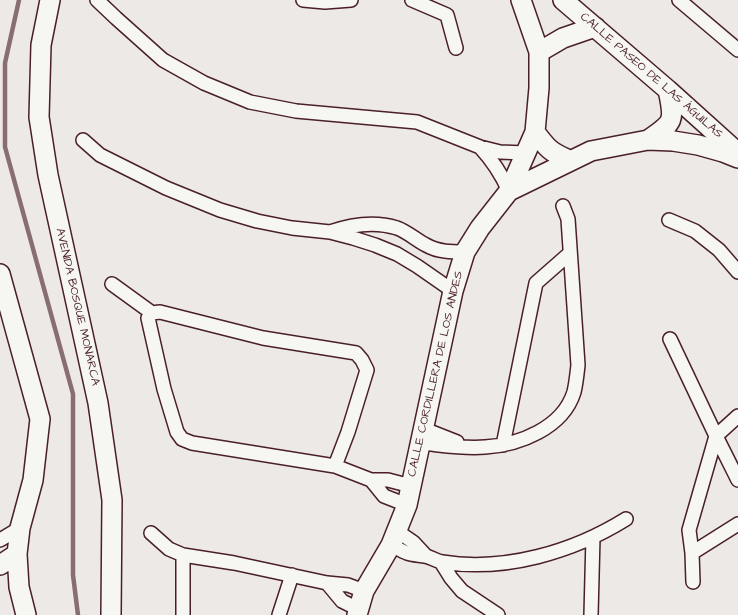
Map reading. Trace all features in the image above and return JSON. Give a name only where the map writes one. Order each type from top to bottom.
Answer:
[{"type":"street","name":"AVENIDA BOSQUE MONARCA","points":[[50,0],[41,45],[39,117],[48,175],[100,410],[112,500],[112,615]]},
{"type":"street","points":[[97,0],[163,60],[204,83],[250,102],[296,111],[417,122],[480,147],[500,152],[525,153]]},
{"type":"street","points":[[303,0],[325,2],[351,0]]},
{"type":"street","points":[[412,0],[447,15],[456,48]]},
{"type":"street","name":"CALLE CORDILLERA DE LOS ANDES","points":[[357,612],[364,591],[394,538],[406,505],[453,290],[466,252],[480,228],[509,191],[535,132],[539,88],[539,52],[521,0]]},
{"type":"street","name":"CALLE PASEO DE LAS ÁGUILAS","points":[[563,0],[668,90],[738,153]]},
{"type":"street","points":[[679,0],[738,50]]},
{"type":"street","points":[[539,52],[563,38],[595,27]]},
{"type":"street","points":[[648,140],[667,127],[670,121],[672,108],[668,90]]},
{"type":"street","points":[[535,132],[545,146],[554,154],[569,160]]},
{"type":"street","points":[[83,140],[100,155],[166,188],[220,210],[292,228],[330,232],[375,245],[397,254],[453,290]]},
{"type":"street","name":"CALLE PASEO DE LAS ÁGUILAS","points":[[509,191],[569,160],[591,151],[648,140],[673,141],[698,145],[738,158]]},
{"type":"street","points":[[480,147],[500,172],[509,191]]},
{"type":"street","points":[[422,436],[470,448],[503,445],[530,436],[546,428],[561,414],[573,394],[578,365],[569,254],[568,219],[562,206]]},
{"type":"street","points":[[669,220],[695,231],[719,250],[738,272]]},
{"type":"street","points":[[330,232],[355,225],[378,224],[397,228],[427,245],[448,252],[466,252]]},
{"type":"street","points":[[417,266],[427,245]]},
{"type":"street","points":[[503,445],[536,283],[569,254]]},
{"type":"street","points":[[0,274],[40,419],[33,480],[20,528],[17,554],[19,587],[26,615]]},
{"type":"street","points":[[112,284],[152,313],[160,312],[263,338],[356,353],[362,360],[366,370],[348,432],[335,466]]},
{"type":"street","points":[[152,313],[148,318],[164,389],[177,432],[182,439],[192,443],[335,466],[371,480],[388,480],[411,486]]},
{"type":"street","points":[[670,339],[738,480]]},
{"type":"street","points":[[693,582],[692,553],[689,530],[716,436],[738,416]]},
{"type":"street","points":[[371,480],[384,496],[406,505]]},
{"type":"street","points":[[394,538],[413,542],[426,556],[441,562],[480,564],[519,561],[556,552],[593,537],[626,519]]},
{"type":"street","points":[[692,553],[738,524]]},
{"type":"street","points":[[0,540],[20,528]]},
{"type":"street","points":[[151,533],[169,549],[183,555],[292,574],[364,591]]},
{"type":"street","points":[[591,615],[593,537]]},
{"type":"street","points":[[0,565],[17,554]]},
{"type":"street","points":[[183,555],[183,615]]},
{"type":"street","points":[[441,562],[451,578],[462,591],[498,615]]},
{"type":"street","points":[[279,615],[292,574]]},
{"type":"street","points":[[326,583],[342,601],[357,612]]},
{"type":"waterway","points":[[19,0],[5,63],[5,147],[73,394],[73,575],[78,615]]}]
